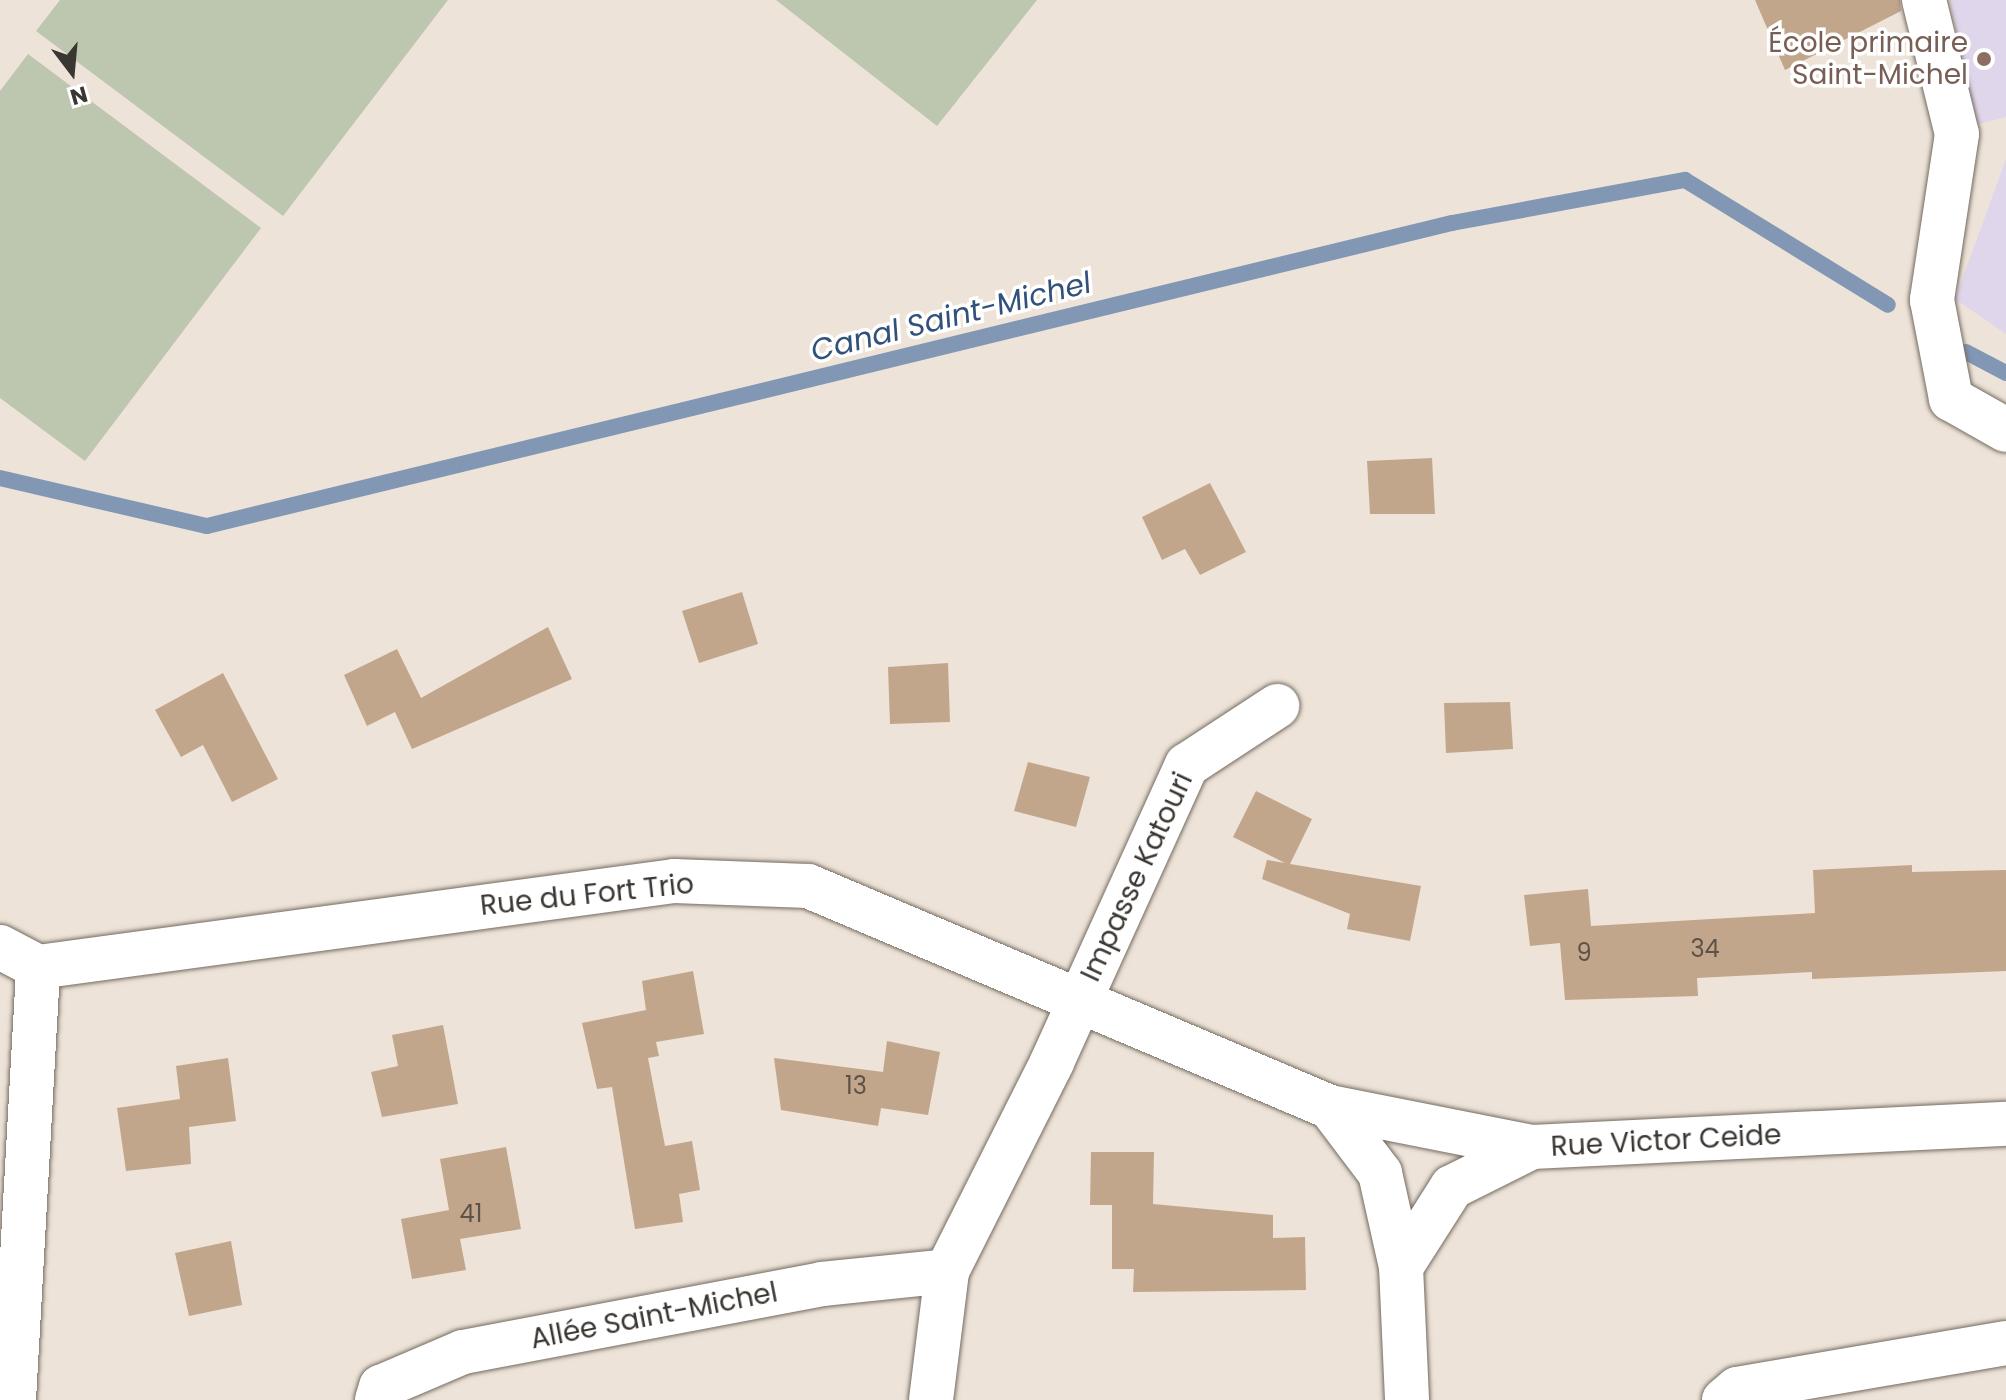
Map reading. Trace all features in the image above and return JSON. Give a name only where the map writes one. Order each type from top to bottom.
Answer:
[{"type":"street","points":[[1924,0],[1931,12],[1957,134],[1932,300],[1948,385],[1951,399],[2006,430]]},
{"type":"street","name":"Impasse Katouri","points":[[1080,999],[1187,765],[1277,706]]},
{"type":"street","name":"Rue du Fort Trio","points":[[38,967],[674,881],[808,886],[1330,1107]]},
{"type":"street","points":[[0,947],[38,967],[14,1400]]},
{"type":"street","points":[[931,1400],[947,1271],[1080,999]]},
{"type":"street","points":[[1330,1107],[1380,1173],[1401,1267],[1407,1400]]},
{"type":"street","name":"Rue Victor Ceide","points":[[1330,1107],[1532,1147],[2006,1124]]},
{"type":"street","points":[[1401,1267],[1452,1187],[1532,1147]]},
{"type":"street","name":"Allée Saint-Michel","points":[[377,1400],[381,1387],[463,1352],[822,1284],[947,1271]]},
{"type":"street","points":[[1724,1400],[1737,1389],[2006,1343]]},
{"type":"shaded area","name":"École primaire Saint-Michel","points":[[1950,0],[2006,0],[2006,117],[1975,125]]},
{"type":"shaded area","name":"École primaire Saint-Michel","points":[[2006,159],[2006,334],[1955,299]]},
{"type":"green space","points":[[60,0],[448,0],[283,216],[36,31]]},
{"type":"green space","points":[[776,0],[1037,0],[937,126]]},
{"type":"green space","points":[[28,54],[261,228],[85,461],[0,398],[0,91]]},
{"type":"building","points":[[1755,0],[1900,0],[1901,11],[1785,70]]},
{"type":"building","points":[[1432,458],[1435,514],[1370,514],[1367,461]]},
{"type":"building","points":[[1210,483],[1246,552],[1200,575],[1185,549],[1162,560],[1142,517]]},
{"type":"building","points":[[742,592],[758,644],[699,663],[682,611]]},
{"type":"building","points":[[548,627],[572,679],[412,749],[395,712],[367,726],[344,675],[397,649],[421,698]]},
{"type":"building","points":[[948,663],[950,722],[890,724],[888,667]]},
{"type":"building","points":[[223,673],[278,779],[232,802],[203,745],[181,757],[155,710]]},
{"type":"building","points":[[1510,702],[1513,749],[1446,753],[1444,703]]},
{"type":"building","points":[[1028,762],[1090,777],[1076,827],[1014,811]]},
{"type":"building","points":[[1256,791],[1312,819],[1290,864],[1421,886],[1410,941],[1347,929],[1350,914],[1262,879],[1267,860],[1285,863],[1233,837]]},
{"type":"building","points":[[1912,865],[1912,872],[2006,870],[2006,971],[1812,979],[1812,972],[1697,978],[1698,996],[1565,1000],[1560,943],[1530,946],[1524,895],[1588,889],[1591,926],[1815,913],[1813,870]]},
{"type":"building","points":[[693,971],[704,1034],[656,1042],[659,1056],[648,1058],[665,1146],[692,1141],[700,1190],[679,1194],[683,1222],[635,1229],[612,1087],[597,1089],[582,1023],[646,1010],[642,981]]},
{"type":"building","points":[[443,1025],[458,1104],[382,1117],[371,1072],[398,1066],[392,1035]]},
{"type":"building","points":[[887,1041],[940,1052],[928,1115],[881,1108],[878,1126],[781,1110],[774,1058],[883,1072]]},
{"type":"building","points":[[228,1058],[236,1121],[189,1127],[191,1164],[126,1171],[117,1108],[180,1099],[176,1066]]},
{"type":"building","points":[[506,1147],[521,1229],[460,1239],[466,1270],[412,1279],[401,1219],[449,1210],[440,1159]]},
{"type":"building","points":[[1091,1152],[1154,1152],[1153,1204],[1273,1215],[1273,1238],[1305,1237],[1306,1290],[1133,1292],[1134,1269],[1112,1269],[1112,1205],[1090,1205]]},
{"type":"building","points":[[231,1241],[242,1305],[189,1316],[175,1253]]},
{"type":"waterway","name":"Canal Saint-Michel","points":[[0,478],[207,526],[1452,223],[1685,180],[1888,305]]},
{"type":"waterway","name":"Canal Saint-Michel","points":[[1966,352],[2006,373]]},
{"type":"place","name":"École primaire Saint-Michel","points":[[1984,59]]}]
